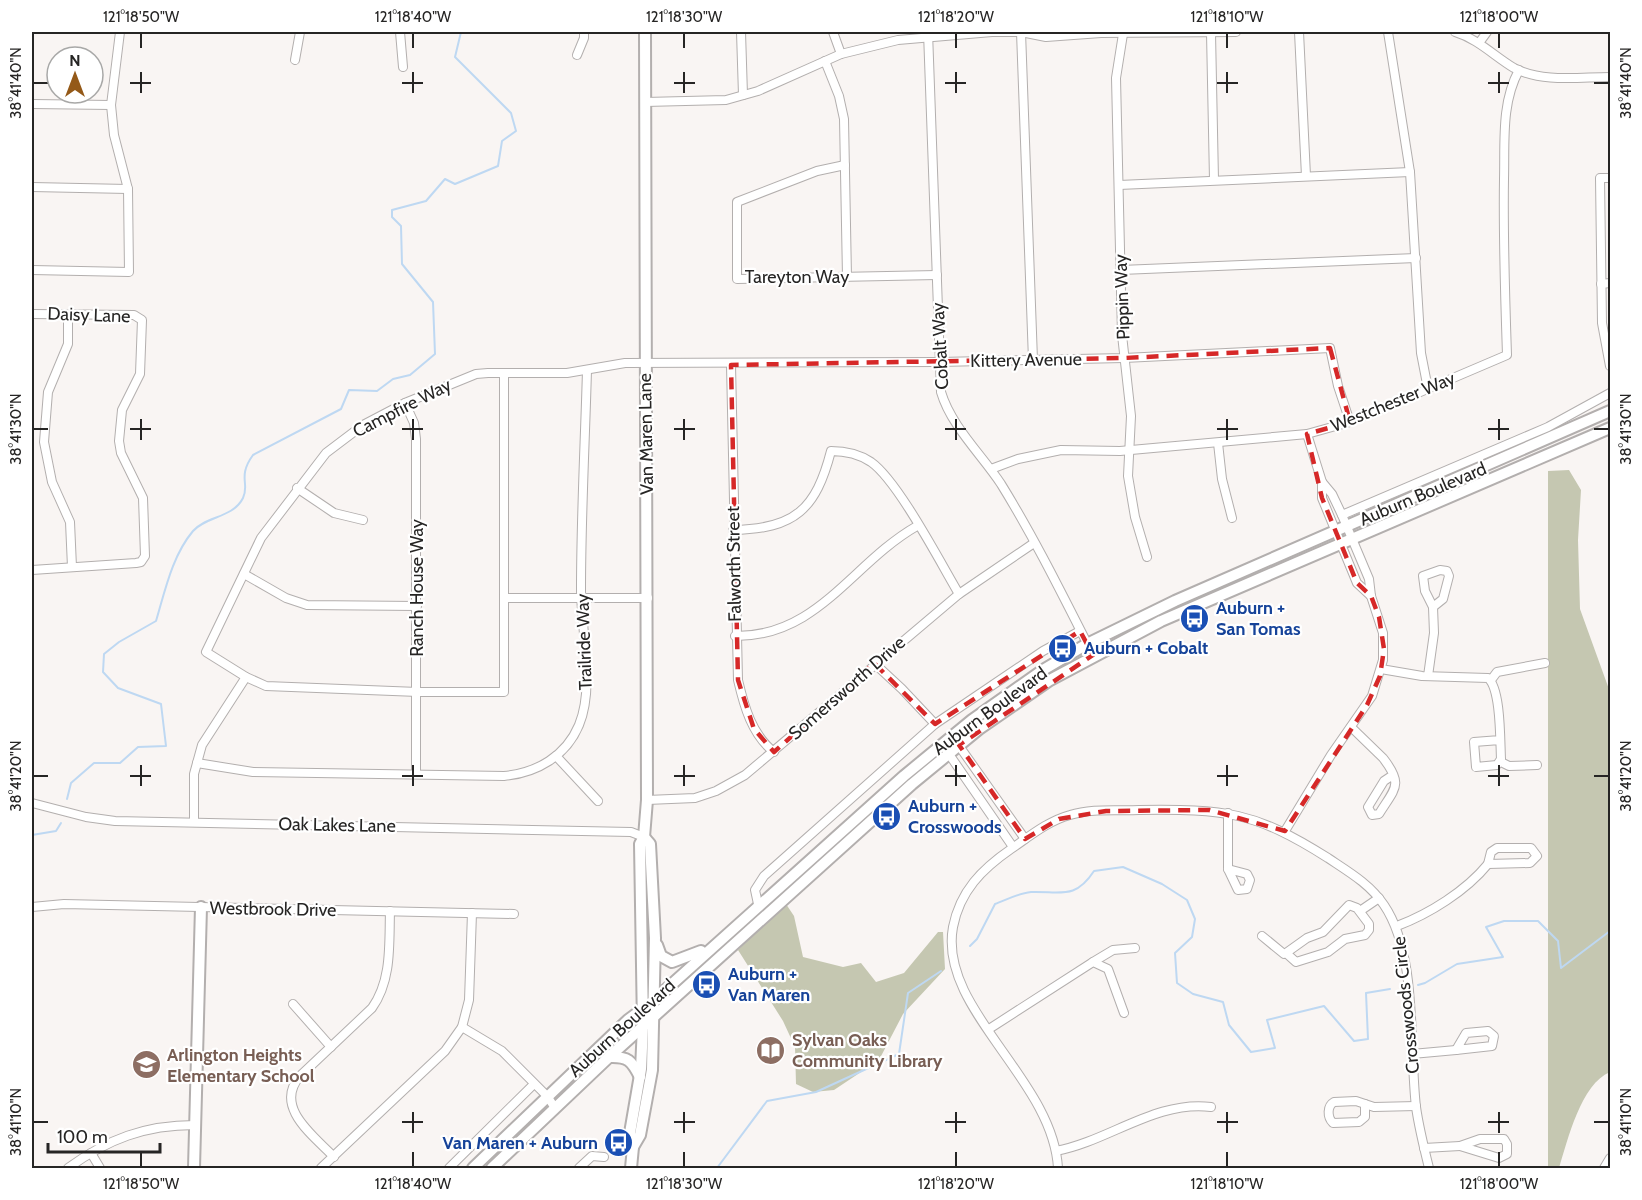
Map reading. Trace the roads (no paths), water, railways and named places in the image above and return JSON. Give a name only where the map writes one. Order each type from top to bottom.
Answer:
[{"type":"main road","name":"Van Maren Lane","points":[[633,1147],[640,1135],[652,1070],[648,1023],[642,1010],[640,844],[644,837],[648,800],[645,32]]},
{"type":"main road","name":"Auburn Boulevard","points":[[492,1168],[609,1057],[875,816],[945,749],[952,736],[1004,697],[1087,644],[1175,601],[1611,411]]},
{"type":"main road","name":"Auburn Boulevard","points":[[473,1168],[547,1096],[758,904],[945,749],[959,745],[1023,698],[1093,655],[1161,621],[1611,428]]},
{"type":"main road","name":"Van Maren Lane","points":[[632,1168],[633,1147],[630,1133],[652,1002],[655,938],[650,843],[644,837]]},
{"type":"main road","points":[[641,884],[647,889],[650,914],[655,918]]},
{"type":"main road","points":[[194,1168],[201,907]]},
{"type":"main road","points":[[655,938],[661,956],[672,962],[712,946]]},
{"type":"main road","points":[[609,1057],[622,1056],[632,1061],[640,1077]]},
{"type":"street","points":[[32,270],[129,272],[129,189],[114,135],[111,105],[120,32]]},
{"type":"street","points":[[295,60],[300,32]]},
{"type":"street","points":[[400,32],[403,67]]},
{"type":"street","points":[[578,55],[584,32]]},
{"type":"street","points":[[741,32],[743,95]]},
{"type":"street","points":[[832,32],[840,54]]},
{"type":"street","points":[[645,102],[704,102],[743,95],[840,54],[878,43],[928,35],[1021,32],[1046,37],[1081,34],[1236,32]]},
{"type":"street","points":[[1021,32],[1033,360]]},
{"type":"street","points":[[1299,32],[1306,176]]},
{"type":"street","points":[[1388,32],[1410,172],[1421,353],[1428,389]]},
{"type":"street","points":[[1455,32],[1479,43],[1519,70],[1542,77],[1611,77]]},
{"type":"street","points":[[1479,43],[1487,32]]},
{"type":"street","points":[[1211,33],[1214,180]]},
{"type":"street","name":"Pippin Way","points":[[1123,34],[1116,78],[1124,358],[1131,416],[1130,497],[1147,557]]},
{"type":"street","name":"Cobalt Way","points":[[928,35],[939,362],[944,402],[991,469],[1034,543],[1093,655]]},
{"type":"street","points":[[825,60],[842,107],[847,277]]},
{"type":"street","name":"Westchester Way","points":[[991,469],[1053,452],[1129,450],[1307,434],[1350,422],[1507,355],[1503,236],[1505,114],[1509,93],[1519,70]]},
{"type":"street","points":[[32,104],[111,105]]},
{"type":"street","name":"Tareyton Way","points":[[845,165],[818,171],[737,202],[737,279],[937,275]]},
{"type":"street","points":[[1119,184],[1410,172]]},
{"type":"street","points":[[1611,178],[1600,178],[1602,323],[1611,366]]},
{"type":"street","points":[[32,187],[129,189]]},
{"type":"street","points":[[1121,270],[1416,258]]},
{"type":"street","points":[[1601,284],[1611,283]]},
{"type":"street","name":"Daisy Lane","points":[[32,314],[134,315],[140,318],[142,323],[140,374],[122,410],[119,441],[121,453],[142,498],[144,558],[136,563],[32,570]]},
{"type":"street","points":[[68,315],[65,356],[51,385],[46,405],[44,442],[52,482],[70,522],[72,567]]},
{"type":"street","name":"Kittery Avenue","points":[[645,363],[731,365],[1033,360],[1330,348],[1338,386],[1350,422]]},
{"type":"street","name":"Campfire Way","points":[[246,677],[206,652],[265,532],[297,488],[338,442],[363,425],[405,403],[464,377],[504,373],[567,373],[645,363]]},
{"type":"street","name":"Falworth Street","points":[[731,365],[735,636],[738,680],[747,713],[763,743],[774,752]]},
{"type":"street","name":"Trailride Way","points":[[197,763],[253,772],[516,775],[541,766],[556,756],[579,725],[586,696],[581,597],[587,370]]},
{"type":"street","points":[[194,822],[194,774],[202,745],[246,677],[266,686],[287,689],[504,692],[504,373]]},
{"type":"street","points":[[1342,515],[1548,427],[1611,393]]},
{"type":"street","name":"Ranch House Way","points":[[405,403],[416,439],[418,692],[416,774]]},
{"type":"street","points":[[1307,434],[1322,482],[1322,498],[1357,583],[1371,597]]},
{"type":"street","points":[[1218,443],[1223,488],[1232,518]]},
{"type":"street","points":[[733,530],[772,525],[799,513],[816,495],[824,479],[831,451],[858,455],[882,472],[959,594]]},
{"type":"street","points":[[1285,831],[1372,696],[1381,669],[1383,633],[1371,597],[1370,579],[1332,494],[1322,482]]},
{"type":"street","points":[[297,488],[334,513],[363,520]]},
{"type":"street","points":[[735,636],[765,635],[802,620],[893,541],[917,526]]},
{"type":"street","name":"Somersworth Drive","points":[[648,800],[695,798],[716,791],[745,775],[874,663],[959,594],[1034,543]]},
{"type":"street","points":[[1428,676],[1434,633],[1433,607],[1425,591],[1423,576],[1428,572],[1447,571],[1449,576],[1443,599],[1433,607]]},
{"type":"street","points":[[244,574],[286,598],[307,605],[417,606]]},
{"type":"street","points":[[504,598],[648,598]]},
{"type":"street","points":[[758,904],[755,890],[764,876],[935,724],[1043,651],[1080,631]]},
{"type":"street","points":[[874,663],[903,689],[935,724]]},
{"type":"street","points":[[1491,680],[1497,672],[1545,663]]},
{"type":"street","points":[[1381,669],[1428,676],[1483,676],[1491,680],[1496,687],[1501,762]]},
{"type":"street","points":[[1350,727],[1383,758],[1393,775],[1396,787],[1379,814],[1372,815],[1368,807],[1384,781],[1393,775]]},
{"type":"street","points":[[952,736],[1024,839]]},
{"type":"street","points":[[1500,740],[1474,742],[1476,767],[1497,765],[1501,762]]},
{"type":"street","points":[[945,749],[1013,847]]},
{"type":"street","points":[[556,756],[598,801]]},
{"type":"street","points":[[1501,762],[1509,766],[1537,765]]},
{"type":"street","name":"Oak Lakes Lane","points":[[32,803],[105,819],[631,832],[644,837]]},
{"type":"street","name":"Crosswoods Circle","points":[[1058,1168],[1056,1151],[1040,1107],[960,981],[952,947],[953,928],[958,908],[975,879],[988,864],[1024,839],[1059,819],[1080,812],[1188,809],[1228,813],[1263,822],[1285,831],[1353,873],[1379,898],[1397,926],[1405,959],[1416,1106],[1429,1168]]},
{"type":"street","points":[[1228,813],[1228,869]]},
{"type":"street","points":[[1397,926],[1415,920],[1453,895],[1488,864],[1491,852],[1497,849],[1531,848],[1536,853],[1536,859],[1530,863],[1488,864]]},
{"type":"street","points":[[1360,911],[1379,898]]},
{"type":"street","name":"Westbrook Drive","points":[[32,907],[64,904],[514,914]]},
{"type":"street","points":[[1262,936],[1296,962],[1328,952],[1345,939],[1365,935],[1370,927],[1360,911],[1355,906],[1349,905],[1323,932],[1307,938],[1286,953]]},
{"type":"street","points":[[334,1157],[295,1115],[290,1100],[296,1080],[372,1008],[381,994],[386,979],[390,911]]},
{"type":"street","points":[[321,1168],[446,1051],[462,1027],[470,993],[472,913]]},
{"type":"street","points":[[989,1029],[1113,950],[1135,948]]},
{"type":"street","points":[[1093,962],[1108,969],[1124,1013]]},
{"type":"street","points":[[293,1004],[331,1047]]},
{"type":"street","points":[[462,1027],[501,1051],[547,1096],[555,1108]]},
{"type":"street","points":[[1412,1054],[1456,1050],[1489,1047],[1494,1043],[1494,1036],[1488,1030],[1466,1033],[1456,1050]]},
{"type":"street","points":[[449,1168],[534,1084]]},
{"type":"street","points":[[1365,1104],[1365,1117],[1359,1122],[1335,1123],[1329,1118],[1329,1106],[1334,1102],[1356,1101],[1365,1104],[1374,1107],[1416,1106]]},
{"type":"street","points":[[1056,1151],[1082,1145],[1164,1111],[1190,1106],[1211,1107]]},
{"type":"street","points":[[68,1168],[91,1153],[136,1131],[195,1125]]},
{"type":"street","points":[[1424,1148],[1460,1146],[1480,1139],[1500,1138],[1506,1141],[1508,1151],[1505,1157],[1499,1158],[1460,1146]]},
{"type":"street","points":[[91,1153],[100,1168]]},
{"type":"street","points":[[579,1168],[592,1156],[604,1157]]},
{"type":"street","points":[[1604,1168],[1611,1158]]},
{"type":"waterway","points":[[67,799],[71,783],[94,763],[120,763],[138,747],[166,746],[161,704],[118,688],[103,672],[104,654],[119,642],[156,621],[170,574],[180,551],[198,526],[239,505],[245,493],[246,469],[253,455],[341,409],[349,390],[377,391],[393,379],[410,375],[435,354],[433,302],[402,264],[401,226],[392,217],[392,210],[426,201],[445,179],[455,184],[498,166],[502,141],[516,131],[511,113],[455,57],[461,32]]},
{"type":"waterway","points":[[32,835],[56,831],[61,823]]},
{"type":"waterway","points":[[970,946],[977,939],[995,904],[1031,892],[1059,893],[1074,890],[1094,871],[1123,867],[1162,884],[1187,900],[1195,919],[1192,937],[1175,953],[1177,983],[1193,994],[1223,1002],[1229,1025],[1251,1052],[1275,1048],[1267,1020],[1324,1006],[1354,1041],[1368,1039],[1366,993],[1390,989]]},
{"type":"waterway","points":[[1418,985],[1457,964],[1503,957],[1486,927],[1504,921],[1538,921],[1558,941],[1561,968],[1610,931]]},
{"type":"waterway","points":[[717,1168],[767,1101],[816,1092],[899,1054],[908,993],[941,971]]},
{"type":"place","name":"Auburn + San Tomas","points":[[1195,618]]},
{"type":"place","name":"Auburn + Cobalt","points":[[1063,648]]},
{"type":"place","name":"Auburn + Crosswoods","points":[[887,816]]},
{"type":"place","name":"Auburn + Van Maren","points":[[707,984]]},
{"type":"place","name":"Sylvan Oaks Community Library","points":[[771,1050]]},
{"type":"place","name":"Arlington Heights Elementary School","points":[[146,1065]]},
{"type":"place","name":"Van Maren + Auburn","points":[[619,1143]]}]
